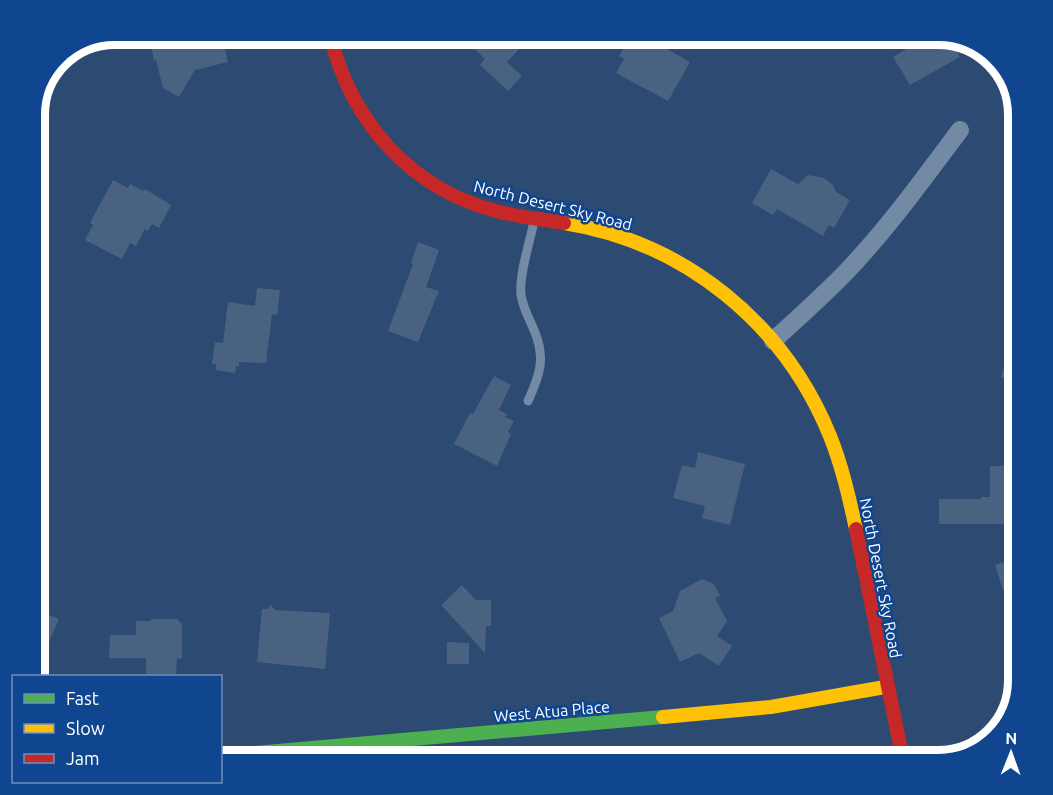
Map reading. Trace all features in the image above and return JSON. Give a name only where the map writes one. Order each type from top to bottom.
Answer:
[{"type":"street","name":"North Desert Sky Road","points":[[333,45],[340,72],[352,98],[369,124],[394,154],[422,176],[472,204],[496,211],[588,227],[622,237],[674,260],[727,295],[773,341],[800,378],[821,416],[837,453],[848,491],[873,613],[885,687],[901,750]]},
{"type":"street","points":[[773,341],[847,272],[911,196],[960,130]]},
{"type":"street","name":"West Atua Place","points":[[294,750],[771,707],[885,687]]},
{"type":"lane","points":[[528,401],[542,363],[540,346],[524,309],[521,293],[535,218]]},
{"type":"building","points":[[151,45],[241,45],[225,49],[228,62],[195,70],[179,97],[163,88],[156,60],[154,61]]},
{"type":"building","points":[[470,45],[523,45],[507,62],[522,76],[508,91],[480,65],[485,59]]},
{"type":"building","points":[[625,45],[660,45],[690,62],[668,101],[616,73],[624,59],[619,56]]},
{"type":"building","points":[[914,45],[938,45],[954,47],[960,57],[910,85],[893,57]]},
{"type":"building","points":[[771,169],[798,184],[808,175],[824,178],[833,185],[836,192],[850,200],[834,228],[829,225],[823,236],[777,209],[773,215],[752,203]]},
{"type":"building","points":[[113,180],[128,188],[130,184],[144,191],[145,189],[171,205],[159,228],[152,224],[148,231],[145,229],[136,246],[130,243],[122,259],[85,240],[93,225],[90,223]]},
{"type":"building","points":[[418,242],[439,250],[426,287],[439,291],[418,342],[388,331],[413,264],[411,263]]},
{"type":"building","points":[[257,288],[280,290],[277,315],[272,314],[266,363],[239,362],[235,373],[216,370],[216,364],[212,364],[215,342],[223,343],[228,302],[255,306]]},
{"type":"building","points":[[1008,355],[1008,379],[1001,377]]},
{"type":"building","points":[[494,376],[511,385],[499,410],[507,414],[505,417],[514,421],[497,466],[454,444],[470,413],[473,414]]},
{"type":"building","points":[[698,452],[745,464],[730,525],[702,518],[705,506],[673,498],[682,465],[695,468]]},
{"type":"building","points":[[990,466],[1008,466],[1008,524],[939,524],[939,499],[990,497]]},
{"type":"building","points":[[1008,561],[1008,588],[1003,590],[995,565]]},
{"type":"building","points":[[702,579],[714,584],[720,596],[715,598],[727,621],[717,636],[732,646],[719,666],[699,653],[680,662],[659,618],[673,611],[680,591]]},
{"type":"building","points":[[462,585],[476,600],[491,600],[491,626],[486,626],[485,653],[441,605]]},
{"type":"building","points":[[271,605],[275,610],[330,613],[325,669],[257,662],[262,609],[267,609]]},
{"type":"building","points":[[45,613],[59,619],[45,651]]},
{"type":"building","points":[[151,619],[177,619],[182,624],[182,659],[177,658],[176,674],[146,674],[146,658],[109,658],[110,635],[136,635],[136,621],[151,621]]},
{"type":"building","points":[[447,642],[469,643],[469,664],[447,664]]},
{"type":"traffic: fast","points":[[288,750],[663,717]]},
{"type":"traffic: slow","points":[[564,223],[608,233],[650,248],[689,269],[725,294],[758,324],[786,358],[810,395],[830,436],[842,470],[856,529]]},
{"type":"traffic: slow","points":[[663,717],[771,707],[885,687]]},
{"type":"traffic: jam","points":[[333,45],[353,96],[369,122],[388,147],[411,168],[436,186],[465,200],[504,213],[564,223]]},
{"type":"traffic: jam","points":[[856,529],[901,750]]}]
